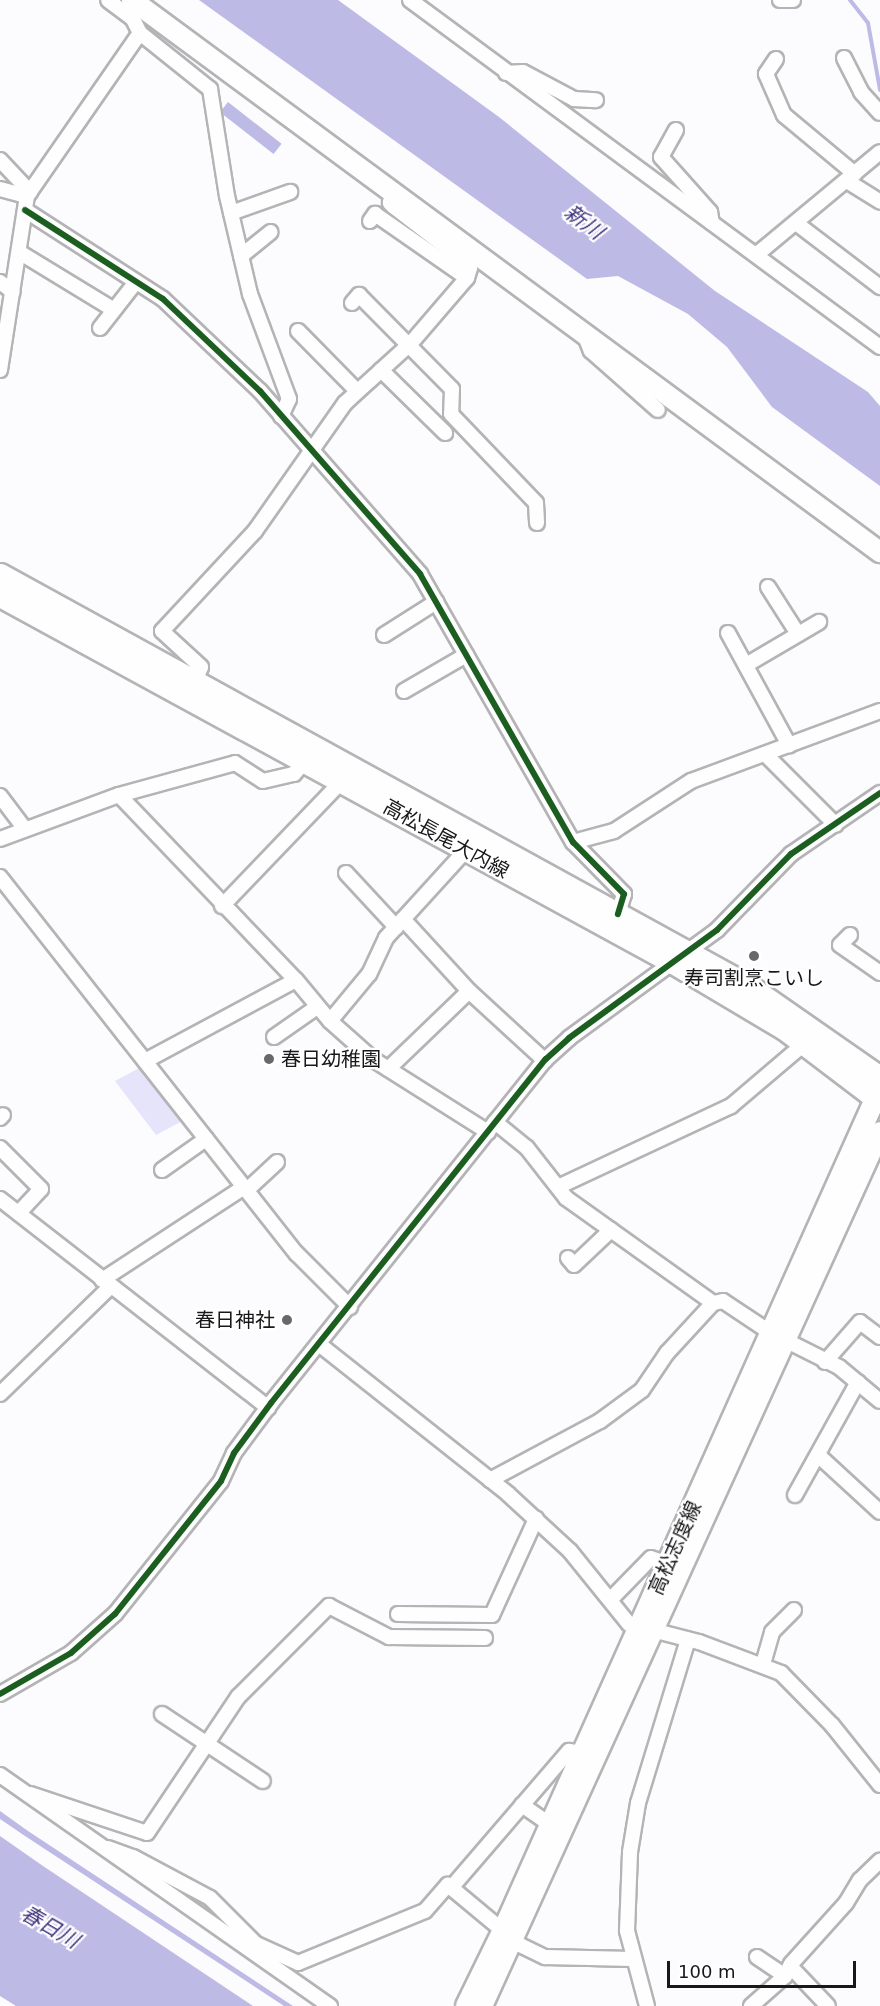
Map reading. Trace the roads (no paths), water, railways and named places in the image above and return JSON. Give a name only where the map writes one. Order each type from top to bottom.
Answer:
[{"type":"main road","points":[[132,0],[880,552]]},
{"type":"main road","name":"高松長尾大内線","points":[[0,574],[194,683],[618,914],[879,1096]]},
{"type":"main road","name":"高松長尾大内線","points":[[0,596],[466,850],[792,1013],[880,1077]]},
{"type":"main road","name":"高松志度線","points":[[466,2006],[509,1935],[778,1337],[879,1096]]},
{"type":"main road","name":"高松志度線","points":[[482,2006],[551,1825],[583,1753],[647,1628],[668,1564],[880,1132]]},
{"type":"street","points":[[108,0],[133,20],[140,33],[210,89],[231,213],[241,256],[260,325],[289,399],[281,416]]},
{"type":"street","points":[[410,0],[506,73],[880,346]]},
{"type":"street","points":[[780,0],[793,0]]},
{"type":"street","points":[[0,370],[27,199],[140,33]]},
{"type":"street","points":[[844,58],[861,92],[880,113]]},
{"type":"street","points":[[776,59],[766,74],[784,115],[880,202]]},
{"type":"street","points":[[506,73],[523,72],[574,99],[596,99]]},
{"type":"street","points":[[675,130],[661,157],[710,212],[712,224]]},
{"type":"street","points":[[756,255],[880,152]]},
{"type":"street","points":[[0,160],[27,199]]},
{"type":"street","points":[[0,189],[27,199],[163,300],[281,416],[420,573],[573,843],[624,894],[618,914]]},
{"type":"street","points":[[231,213],[290,192]]},
{"type":"street","points":[[148,657],[162,631],[255,531],[310,450],[357,390],[411,343],[467,278],[470,268],[463,260],[394,207],[390,203],[392,193]]},
{"type":"street","points":[[370,220],[375,214],[467,278]]},
{"type":"street","points":[[796,223],[880,287]]},
{"type":"street","points":[[241,256],[271,232]]},
{"type":"street","points":[[19,252],[114,310]]},
{"type":"street","points":[[0,282],[13,292]]},
{"type":"street","points":[[100,328],[136,282]]},
{"type":"street","points":[[352,303],[359,295],[411,343],[452,389],[451,414],[536,503],[537,523]]},
{"type":"street","points":[[298,331],[316,357],[357,390]]},
{"type":"street","points":[[584,334],[591,351],[658,410]]},
{"type":"street","points":[[381,370],[445,434]]},
{"type":"street","points":[[768,587],[798,634]]},
{"type":"street","points":[[384,635],[436,602]]},
{"type":"street","points":[[746,665],[819,622]]},
{"type":"street","points":[[162,631],[201,668],[194,683]]},
{"type":"street","points":[[728,633],[789,745]]},
{"type":"street","points":[[404,691],[466,655]]},
{"type":"street","points":[[573,843],[614,831],[691,781],[880,711]]},
{"type":"street","points":[[765,754],[836,825]]},
{"type":"street","points":[[0,839],[119,795],[235,763],[263,780],[294,774],[304,762]]},
{"type":"street","points":[[222,906],[340,782]]},
{"type":"street","points":[[0,1694],[71,1653],[110,1620],[220,1481],[234,1453],[268,1408],[545,1061],[569,1038],[681,958],[745,904],[791,854],[880,793]]},
{"type":"street","points":[[119,795],[222,906],[296,980],[317,1007],[352,1044],[388,1068],[527,1148],[560,1186],[566,1198],[713,1303]]},
{"type":"street","points":[[0,796],[25,830]]},
{"type":"street","points":[[330,1021],[369,974],[386,938],[466,850]]},
{"type":"street","points":[[346,873],[469,992],[545,1061]]},
{"type":"street","points":[[0,877],[245,1189],[318,1278],[350,1307]]},
{"type":"street","points":[[850,935],[840,945],[880,973]]},
{"type":"street","points":[[145,1061],[296,980]]},
{"type":"street","points":[[388,1068],[469,992]]},
{"type":"street","points":[[274,1037],[317,1007]]},
{"type":"street","points":[[560,1186],[731,1106],[805,1043]]},
{"type":"street","points":[[162,1170],[206,1139]]},
{"type":"street","points":[[0,1148],[41,1189],[19,1212]]},
{"type":"street","points":[[0,1394],[105,1284],[245,1189],[277,1162]]},
{"type":"street","points":[[0,1199],[19,1212],[105,1284],[268,1408]]},
{"type":"street","points":[[568,1258],[574,1265],[612,1230]]},
{"type":"street","points":[[490,1480],[600,1421],[642,1390],[667,1353],[713,1303],[723,1301],[778,1337],[858,1382],[880,1401]]},
{"type":"street","points":[[825,1362],[860,1322],[880,1337]]},
{"type":"street","points":[[319,1344],[536,1519],[570,1551],[629,1624],[688,1639],[763,1664],[796,1686],[880,1785]]},
{"type":"street","points":[[795,1495],[858,1382]]},
{"type":"street","points":[[818,1455],[880,1512]]},
{"type":"street","points":[[398,1614],[492,1615],[536,1519]]},
{"type":"street","points":[[611,1599],[651,1558],[668,1564]]},
{"type":"street","points":[[30,1794],[147,1833],[205,1743],[238,1697],[329,1606],[389,1637],[485,1638]]},
{"type":"street","points":[[763,1664],[772,1632],[794,1610]]},
{"type":"street","points":[[648,2006],[633,1959],[628,1920],[630,1852],[639,1803],[688,1639]]},
{"type":"street","points":[[162,1714],[263,1781]]},
{"type":"street","points":[[451,1888],[569,1751],[583,1753]]},
{"type":"street","points":[[0,1775],[254,1948],[330,2006]]},
{"type":"street","points":[[522,1805],[551,1825]]},
{"type":"street","points":[[108,1848],[133,1857],[210,1898],[254,1948],[298,1963],[305,1963],[425,1911],[448,1885],[509,1935],[545,1957],[633,1959]]},
{"type":"street","points":[[751,2006],[788,1971],[846,1903],[860,1880],[880,1861]]},
{"type":"street","points":[[757,1957],[788,1971],[828,2006]]},
{"type":"water","name":"新川","points":[[199,0],[338,0],[499,117],[715,291],[868,392],[880,406],[880,486],[772,407],[727,347],[688,314],[618,276],[587,279]]},
{"type":"water","points":[[228,102],[282,144],[274,154],[220,112]]},
{"type":"water","points":[[0,1811],[293,2006],[284,2006],[25,1836],[0,1819]]},
{"type":"water","name":"春日川","points":[[0,1836],[253,2006],[16,2006],[0,1996]]},
{"type":"waterway","points":[[850,0],[868,23],[880,90]]},
{"type":"place","name":"寿司割烹こいし","points":[[754,956]]},
{"type":"place","name":"春日幼稚園","points":[[269,1059]]},
{"type":"place","name":"春日神社","points":[[287,1320]]}]
